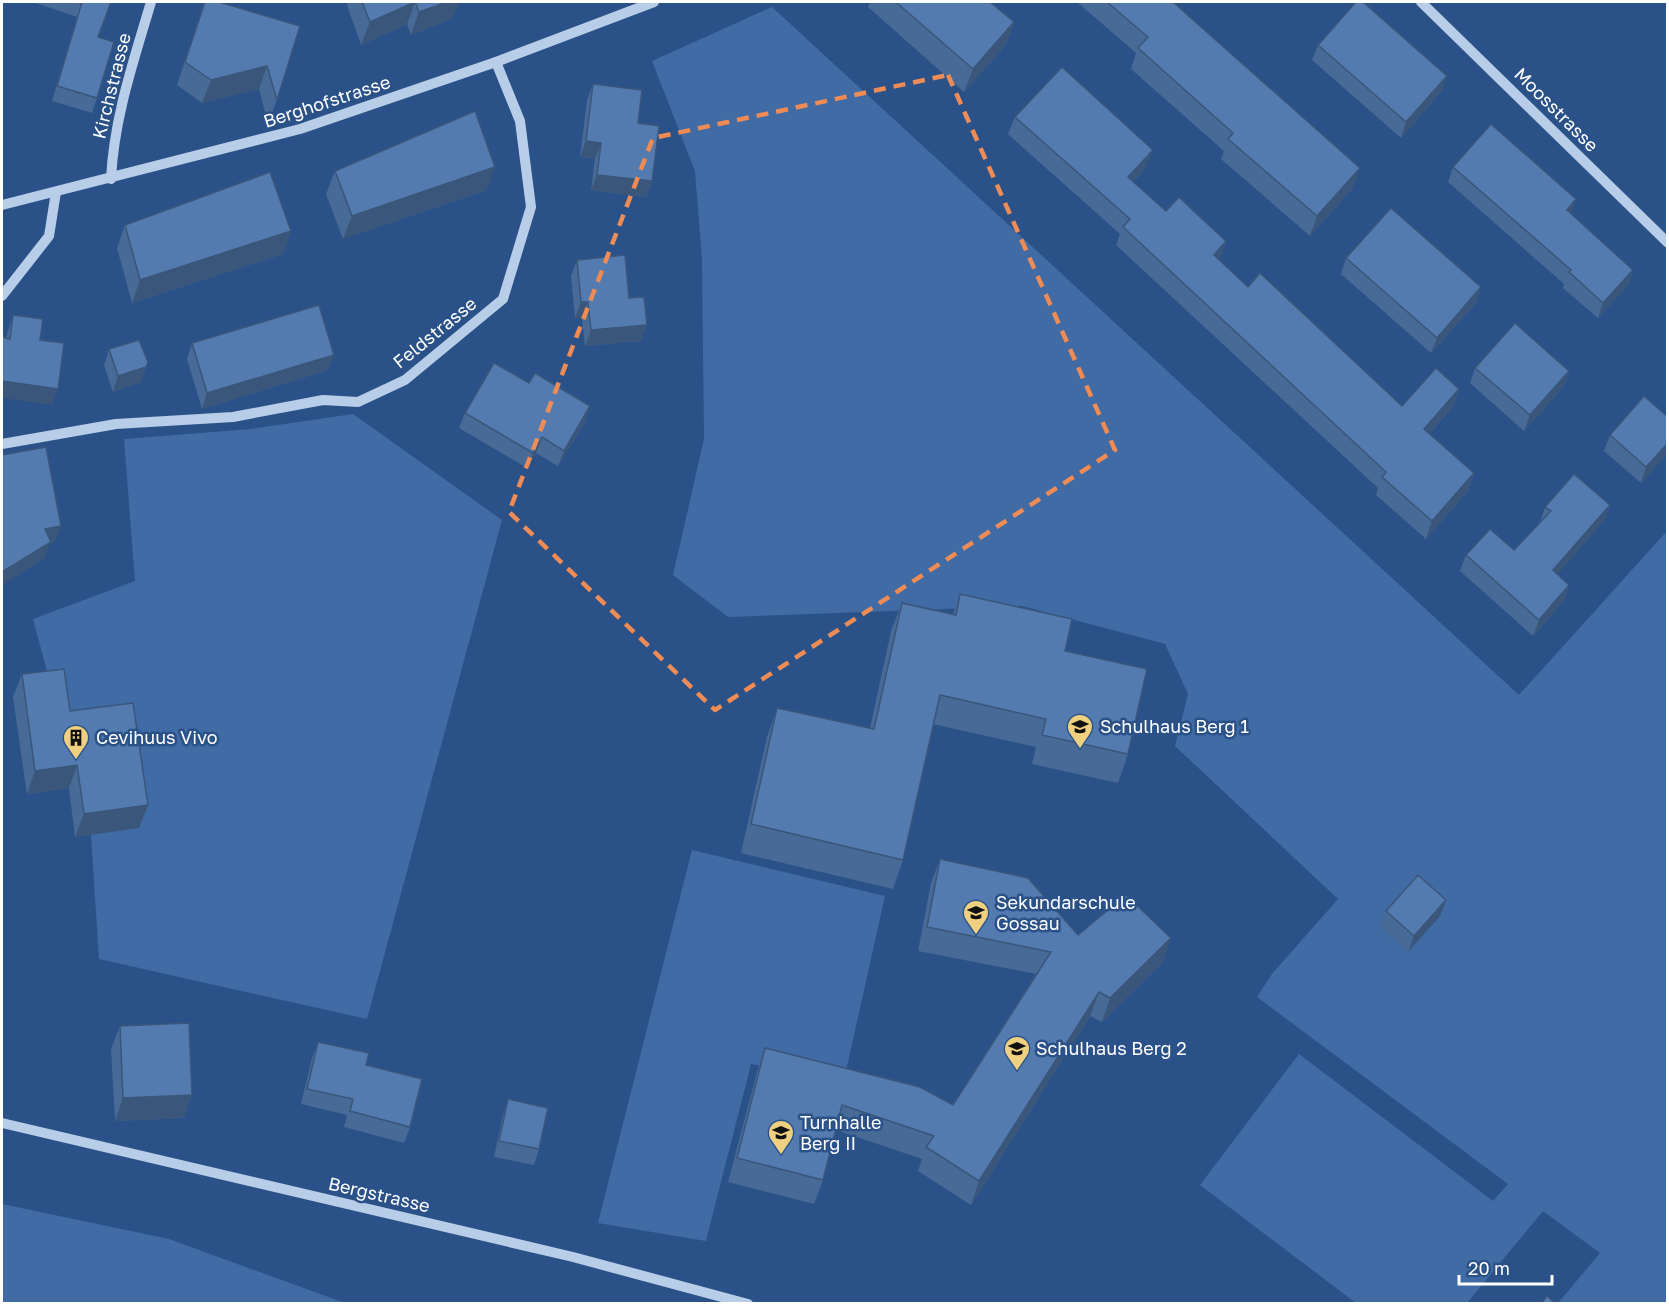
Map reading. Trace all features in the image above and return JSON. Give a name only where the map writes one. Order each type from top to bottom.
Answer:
[{"type":"street","name":"Kirchstrasse","points":[[111,179],[118,118],[151,2]]},
{"type":"street","name":"Berghofstrasse","points":[[2,205],[300,129],[496,62],[654,2]]},
{"type":"street","name":"Moosstrasse","points":[[1421,2],[1668,243]]},
{"type":"street","name":"Feldstrasse","points":[[2,444],[116,424],[233,417],[323,400],[358,402],[405,380],[502,300],[531,207],[520,121],[496,62]]},
{"type":"street","points":[[2,296],[49,236],[56,192]]},
{"type":"street","name":"Bergstrasse","points":[[2,1124],[573,1257],[748,1304]]},
{"type":"highlighted area","points":[[948,75],[1115,450],[715,710],[509,512],[653,138]]},
{"type":"shaded area","points":[[772,7],[1519,695],[1667,531],[1667,1303],[1558,1303],[1600,1253],[1543,1211],[1467,1303],[1356,1303],[1200,1185],[1299,1054],[1493,1201],[1508,1184],[1257,997],[1272,974],[1338,899],[1175,746],[1188,694],[1165,644],[1022,606],[728,617],[673,575],[704,439],[702,259],[695,171],[652,61]]},
{"type":"shaded area","points":[[353,414],[502,520],[367,1019],[99,959],[91,835],[33,619],[135,581],[124,439],[251,429]]},
{"type":"shaded area","points":[[692,850],[885,896],[844,1080],[751,1064],[706,1241],[598,1223]]},
{"type":"shaded area","points":[[2,1204],[169,1239],[345,1303],[2,1303]]},
{"type":"building","points":[[82,2],[111,2],[98,37],[114,42],[97,98],[57,86]]},
{"type":"building","points":[[205,2],[219,2],[300,26],[277,100],[267,66],[211,80],[185,62]]},
{"type":"building","points":[[362,2],[415,2],[370,22]]},
{"type":"building","points":[[415,2],[447,2],[419,12]]},
{"type":"building","points":[[896,2],[990,2],[1014,22],[973,69]]},
{"type":"building","points":[[1107,2],[1173,2],[1360,168],[1317,216],[1228,139],[1233,133],[1138,48],[1148,37]]},
{"type":"building","points":[[1356,2],[1363,2],[1447,76],[1406,122],[1318,45]]},
{"type":"building","points":[[1062,67],[1153,150],[1128,177],[1166,211],[1179,197],[1226,241],[1214,255],[1248,287],[1260,273],[1402,406],[1436,368],[1459,389],[1424,429],[1474,473],[1432,521],[1382,477],[1386,472],[1123,227],[1130,219],[1015,117]]},
{"type":"building","points":[[593,84],[642,90],[638,123],[659,126],[652,181],[597,175],[601,143],[586,141]]},
{"type":"building","points":[[475,111],[495,167],[352,216],[335,171]]},
{"type":"building","points":[[1491,124],[1576,199],[1567,210],[1633,270],[1603,303],[1569,272],[1571,270],[1453,167]]},
{"type":"building","points":[[270,172],[291,231],[140,280],[125,225]]},
{"type":"building","points":[[1391,208],[1481,287],[1437,338],[1346,258]]},
{"type":"building","points":[[625,255],[629,298],[644,297],[647,325],[591,330],[588,302],[581,302],[577,260]]},
{"type":"building","points":[[319,305],[334,355],[207,393],[192,343]]},
{"type":"building","points":[[13,315],[43,319],[40,340],[64,343],[58,389],[2,381],[2,337],[10,339]]},
{"type":"building","points":[[1515,323],[1569,371],[1530,415],[1475,368]]},
{"type":"building","points":[[139,340],[148,362],[146,367],[118,376],[109,349]]},
{"type":"building","points":[[494,363],[529,383],[535,373],[590,406],[564,451],[542,437],[533,453],[465,413]]},
{"type":"building","points":[[1644,396],[1668,417],[1668,443],[1646,467],[1610,435]]},
{"type":"building","points":[[46,447],[61,526],[45,529],[51,542],[2,572],[2,455]]},
{"type":"building","points":[[1574,474],[1610,505],[1553,570],[1569,585],[1539,620],[1466,555],[1490,529],[1514,550],[1551,511],[1545,507]]},
{"type":"building","name":"Schulhaus Berg 1","points":[[960,594],[1072,619],[1065,651],[1147,669],[1128,754],[1042,735],[1046,719],[940,695],[903,860],[751,824],[777,708],[874,729],[902,603],[956,615]]},
{"type":"building","name":"Cevihuus Vivo","points":[[64,669],[70,711],[133,703],[148,805],[84,814],[77,765],[35,771],[22,674]]},
{"type":"building","points":[[940,859],[1028,878],[1078,935],[1126,895],[1171,938],[1110,998],[1099,992],[979,1181],[926,1147],[934,1136],[842,1105],[823,1180],[737,1158],[765,1048],[920,1087],[953,1105],[1051,952],[927,927]]},
{"type":"building","points":[[1418,875],[1446,900],[1414,936],[1386,911]]},
{"type":"building","points":[[189,1023],[192,1095],[123,1098],[120,1026]]},
{"type":"building","points":[[318,1042],[369,1053],[366,1065],[422,1079],[410,1127],[350,1111],[353,1099],[307,1089]]},
{"type":"building","points":[[508,1099],[548,1108],[539,1149],[499,1141]]},
{"type":"building","points":[[1547,1296],[1556,1304],[1541,1304]]},
{"type":"place","name":"Schulhaus Berg 1","points":[[1080,750]]},
{"type":"place","name":"Cevihuus Vivo","points":[[76,761]]},
{"type":"place","name":"Sekundarschule Gossau","points":[[976,936]]},
{"type":"place","name":"Schulhaus Berg 2","points":[[1017,1072]]},
{"type":"place","name":"Turnhalle Berg II","points":[[781,1156]]}]
